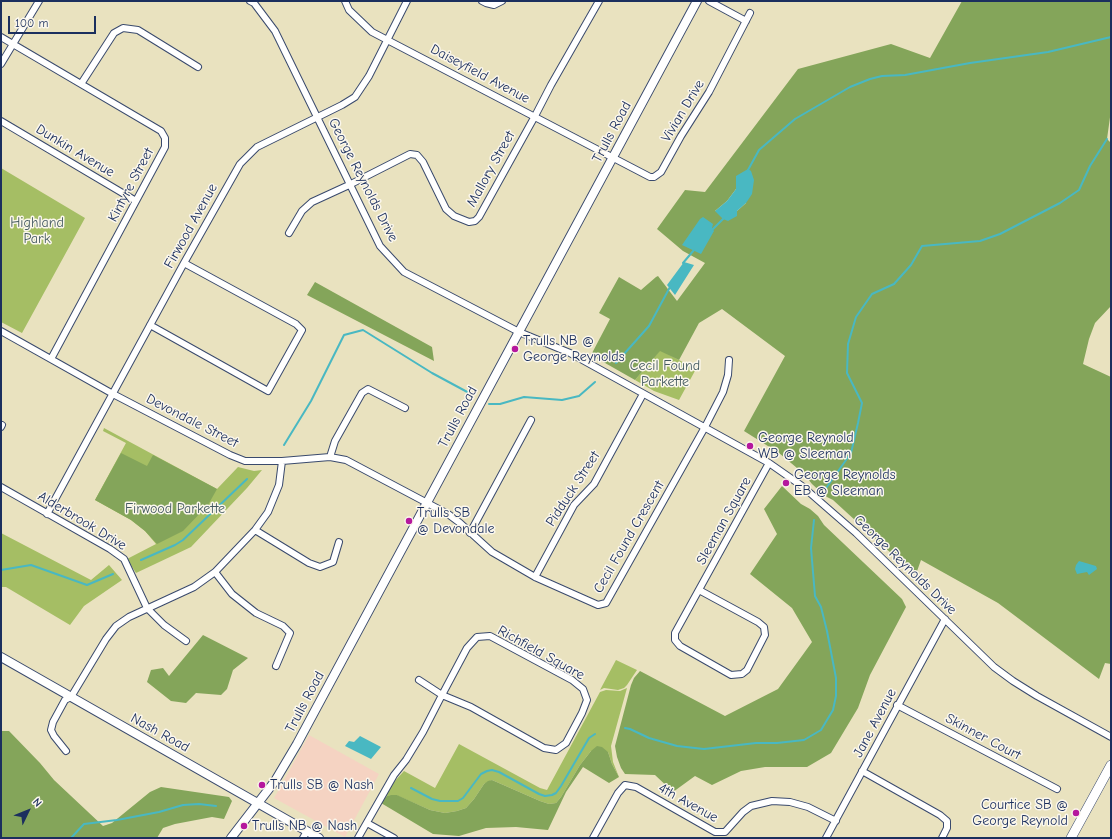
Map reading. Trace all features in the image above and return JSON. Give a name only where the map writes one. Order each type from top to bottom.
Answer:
[{"type":"main road","points":[[1071,838],[1111,765]]},
{"type":"street","points":[[1,64],[39,1]]},
{"type":"street","name":"George Reynolds Drive","points":[[250,1],[254,3],[275,31],[380,246],[404,272],[519,332],[570,353],[769,463],[802,486],[856,533],[994,667],[1013,682],[1111,737]]},
{"type":"street","name":"Daiseyfield Avenue","points":[[345,1],[349,10],[372,32],[613,157]]},
{"type":"street","name":"Firwood Avenue","points":[[47,514],[184,262],[240,164],[257,147],[317,116],[342,105],[355,97],[369,76],[408,1]]},
{"type":"street","points":[[482,1],[494,5],[502,1]]},
{"type":"street","name":"Mallory Street","points":[[349,185],[410,154],[417,155],[423,162],[446,209],[454,216],[469,222],[475,221],[479,217],[599,1]]},
{"type":"street","name":"Trulls Road","points":[[231,838],[284,768],[697,1]]},
{"type":"street","points":[[709,1],[746,21]]},
{"type":"street","name":"Vivian Drive","points":[[613,157],[650,177],[658,175],[709,92],[750,13]]},
{"type":"street","points":[[81,84],[114,33],[123,28],[138,30],[198,67]]},
{"type":"street","name":"Kintyre Street","points":[[1,37],[161,132],[165,138],[165,147],[51,359]]},
{"type":"street","name":"Dunkin Avenue","points":[[1,121],[136,201]]},
{"type":"street","points":[[289,233],[302,211],[312,202],[349,185]]},
{"type":"street","points":[[150,325],[268,391],[302,330],[296,324],[184,262]]},
{"type":"street","name":"Devondale Street","points":[[1,331],[113,394],[230,455],[245,461],[282,461],[330,457],[346,460],[427,503]]},
{"type":"street","name":"Cecil Found Crescent","points":[[427,503],[448,514],[460,523],[492,552],[536,577],[598,605],[606,603],[705,428],[723,392],[728,375],[729,360]]},
{"type":"street","points":[[330,457],[335,441],[362,393],[368,389],[405,408]]},
{"type":"street","name":"Pidduck Street","points":[[536,577],[574,505],[594,484],[643,394]]},
{"type":"street","points":[[470,533],[531,420]]},
{"type":"street","points":[[66,751],[51,730],[53,722],[65,700],[71,698],[106,639],[116,626],[129,617],[194,587],[215,572],[255,530],[268,512],[279,485],[282,461]]},
{"type":"street","name":"Sleeman Square","points":[[700,590],[758,622],[764,627],[765,635],[747,670],[742,674],[731,675],[680,646],[675,640],[675,633],[769,463]]},
{"type":"street","name":"Alderbrook Drive","points":[[1,487],[110,549],[124,559],[147,608],[164,625],[186,641]]},
{"type":"street","points":[[255,530],[309,563],[320,567],[333,562],[339,542]]},
{"type":"street","points":[[215,572],[232,594],[256,613],[283,626],[290,633],[276,666]]},
{"type":"street","name":"Jane Avenue","points":[[826,838],[945,619]]},
{"type":"street","name":"Richfield Square","points":[[358,838],[394,775],[406,760],[423,732],[442,695],[467,648],[477,637],[490,636],[572,680],[583,689],[587,700],[582,713],[566,743],[556,750],[544,748],[471,707],[442,695]]},
{"type":"street","name":"Nash Road","points":[[1,657],[258,804],[305,834],[319,838]]},
{"type":"street","points":[[419,680],[442,695]]},
{"type":"street","name":"Skinner Court","points":[[897,705],[1058,789]]},
{"type":"street","points":[[862,771],[940,815],[947,821],[947,828],[942,838]]},
{"type":"street","name":"4th Avenue","points":[[592,838],[618,793],[625,786],[636,787],[715,832],[725,832],[743,812],[751,806],[772,801],[790,802],[808,807],[836,821]]},
{"type":"street","points":[[366,823],[394,838]]},
{"type":"shaded area","points":[[309,735],[379,774],[345,837],[274,798]]},
{"type":"green space","points":[[962,1],[1111,1],[1111,110],[1107,139],[1111,143],[1111,306],[1095,323],[1089,339],[1083,364],[1111,377],[1111,664],[1105,663],[1099,679],[998,603],[921,560],[916,574],[833,500],[825,496],[803,473],[779,453],[744,431],[785,356],[722,309],[699,323],[679,360],[660,351],[635,380],[591,355],[610,319],[599,313],[619,277],[641,290],[658,276],[677,301],[705,263],[683,251],[657,229],[685,190],[705,192],[798,69],[891,44],[930,58]],"holes":[[[736,189],[746,203],[737,211],[715,211],[727,201]]]},
{"type":"green space","name":"Highland Park","points":[[1,168],[85,218],[22,333],[1,322]]},
{"type":"green space","points":[[315,282],[432,347],[434,361],[307,295]]},
{"type":"green space","name":"Cecil Found Parkette","points":[[660,350],[696,369],[679,400],[654,391],[635,380]]},
{"type":"green space","name":"Firwood Parkette","points":[[104,428],[217,489],[238,467],[254,471],[262,470],[191,547],[136,573],[127,559],[156,544],[145,531],[131,520],[95,500],[126,443],[103,431]]},
{"type":"green space","name":"Firwood Parkette","points":[[121,453],[147,466],[153,455],[217,489],[208,505],[183,531],[157,544],[145,531],[131,520],[95,500]]},
{"type":"green space","points":[[782,486],[801,504],[818,516],[824,525],[902,599],[906,607],[870,675],[858,708],[831,753],[807,767],[765,767],[741,771],[712,785],[695,776],[673,792],[655,775],[625,774],[617,757],[615,746],[631,685],[634,678],[640,671],[725,716],[778,689],[812,642],[792,608],[750,574],[777,534],[764,509]]},
{"type":"green space","points":[[1,533],[91,580],[109,565],[122,580],[84,606],[70,625],[6,587],[1,587]]},
{"type":"green space","points":[[203,635],[248,658],[233,670],[227,689],[221,695],[196,693],[186,703],[171,701],[147,682],[151,670],[163,668],[169,676]]},
{"type":"green space","points":[[616,660],[637,670],[624,688],[618,690],[604,688],[600,690]]},
{"type":"green space","points":[[627,688],[611,746],[613,762],[619,777],[608,752],[591,751],[580,765],[556,803],[549,804],[540,801],[492,780],[484,784],[466,808],[457,811],[445,813],[430,810],[396,795],[387,796],[383,800],[393,783],[404,771],[435,788],[459,744],[540,788],[547,790],[600,692],[606,690],[620,691]]},
{"type":"green space","points":[[1,731],[9,731],[54,780],[103,826],[112,823],[150,792],[161,787],[229,797],[232,801],[224,819],[212,817],[175,824],[163,828],[157,838],[1,838]]},
{"type":"green space","points":[[597,746],[602,747],[608,752],[619,777],[609,783],[583,767],[566,792],[548,830],[516,827],[486,828],[459,836],[433,834],[381,803],[387,796],[397,795],[430,810],[445,813],[457,811],[466,808],[484,784],[492,780],[540,801],[549,804],[556,803],[580,765]]},
{"type":"water","points":[[748,169],[751,171],[754,180],[752,194],[746,203],[737,211],[737,216],[728,221],[723,219],[715,211],[727,201],[736,189],[736,176]]},
{"type":"water","points":[[703,217],[713,224],[712,228],[714,231],[701,254],[682,245]]},
{"type":"water","points":[[684,262],[694,265],[675,295],[667,285]]},
{"type":"water","points":[[1079,561],[1096,566],[1097,569],[1089,575],[1087,572],[1077,574],[1075,569]]},
{"type":"water","points":[[360,736],[381,747],[371,759],[345,746],[349,741],[354,742]]},
{"type":"waterway","points":[[748,170],[759,150],[795,119],[850,87],[870,79],[882,76],[905,75],[970,63],[1048,52],[1111,37]]},
{"type":"waterway","points":[[824,491],[851,453],[862,403],[847,373],[848,344],[856,317],[872,294],[894,284],[911,265],[922,246],[980,241],[1000,234],[1060,203],[1079,190],[1090,166],[1107,139]]},
{"type":"waterway","points":[[712,230],[724,218]]},
{"type":"waterway","points":[[683,263],[694,250]]},
{"type":"waterway","points":[[616,363],[649,326],[670,287]]},
{"type":"waterway","points":[[284,445],[311,401],[344,335],[363,330],[432,373],[471,394]]},
{"type":"waterway","points":[[489,404],[500,404],[524,397],[562,400],[579,396],[595,382]]},
{"type":"waterway","points":[[141,560],[183,540],[247,479]]},
{"type":"waterway","points":[[625,728],[649,738],[677,746],[704,749],[756,743],[777,743],[804,740],[821,730],[833,710],[836,696],[836,678],[821,607],[815,596],[811,548],[814,520]]},
{"type":"waterway","points":[[1,570],[31,565],[87,585],[113,574]]},
{"type":"waterway","points":[[411,788],[432,799],[440,801],[458,801],[463,798],[481,774],[492,770],[499,772],[539,794],[545,796],[552,795],[556,793],[561,786],[589,738],[595,734]]},
{"type":"waterway","points":[[71,838],[84,824],[117,820],[159,812],[183,805],[199,804],[216,806]]},
{"type":"place","name":"Trulls NB @ George Reynolds","points":[[515,349]]},
{"type":"place","name":"George Reynold WB @ Sleeman","points":[[750,446]]},
{"type":"place","name":"George Reynolds EB @ Sleeman","points":[[786,483]]},
{"type":"place","name":"Trulls SB @ Devondale","points":[[409,521]]},
{"type":"place","name":"Trulls SB @ Nash","points":[[262,785]]},
{"type":"place","name":"Courtice SB @ George Reynold","points":[[1076,813]]},
{"type":"place","name":"Trulls NB @ Nash","points":[[244,826]]}]
